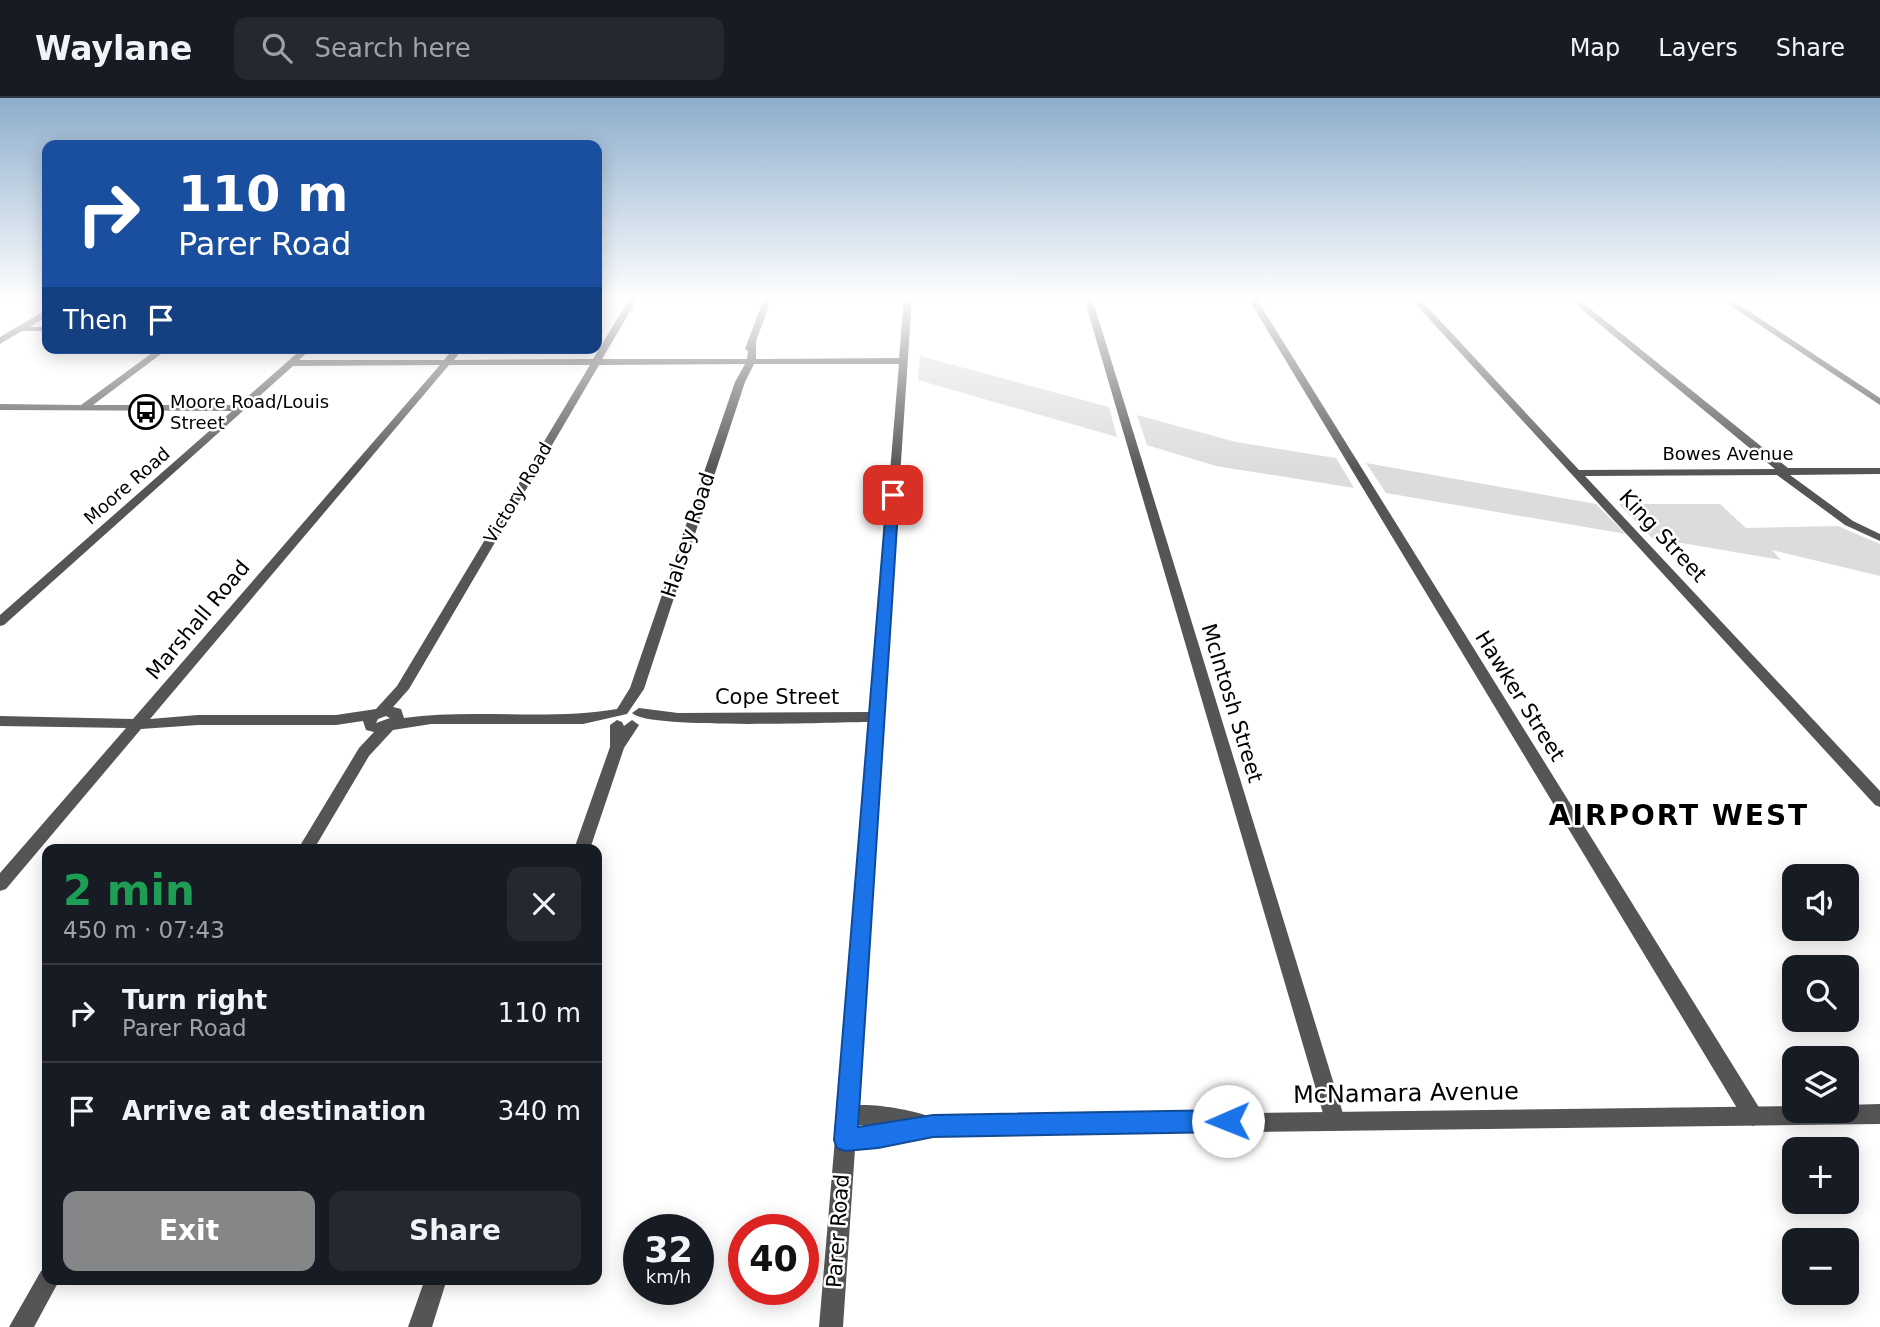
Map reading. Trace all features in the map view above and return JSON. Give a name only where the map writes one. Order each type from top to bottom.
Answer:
[{"type":"street","points":[[84,407],[155,355]]},
{"type":"street","name":"Moore Road","points":[[0,622],[301,355]]},
{"type":"street","name":"Marshall Road","points":[[0,884],[451,355]]},
{"type":"street","name":"Victory Road","points":[[309,844],[600,355]]},
{"type":"street","name":"Halsey Road","points":[[627,718],[749,355]]},
{"type":"street","name":"Parer Road","points":[[831,1327],[904,355]]},
{"type":"street","name":"McIntosh Street","points":[[1105,355],[1335,1120]]},
{"type":"street","name":"Hawker Street","points":[[1287,355],[1753,1116]]},
{"type":"street","name":"King Street","points":[[1467,355],[1880,801]]},
{"type":"street","points":[[1643,355],[1849,523],[1880,538]]},
{"type":"street","points":[[1810,355],[1880,402]]},
{"type":"street","points":[[293,363],[904,361]]},
{"type":"street","points":[[0,407],[242,408]]},
{"type":"street","name":"Bowes Avenue","points":[[1576,473],[1880,471]]},
{"type":"street","name":"Cope Street","points":[[0,721],[877,717]]},
{"type":"street","points":[[585,844],[627,718]]},
{"type":"street","name":"McNamara Avenue","points":[[845,1140],[878,1137],[933,1126],[1880,1114]]},
{"type":"street","name":"McNamara Avenue","points":[[847,1115],[879,1116],[933,1126]]},
{"type":"street","points":[[21,1327],[46,1285]]},
{"type":"street","points":[[420,1327],[434,1285]]},
{"type":"shaded area","points":[[920,356],[1109,407],[1117,437],[918,380]]},
{"type":"shaded area","points":[[1137,415],[1236,442],[1336,458],[1354,488],[1216,466],[1147,445]]},
{"type":"shaded area","points":[[1366,463],[1596,504],[1626,534],[1386,493]]},
{"type":"shaded area","points":[[1619,504],[1720,504],[1746,528],[1838,526],[1880,544],[1880,576],[1772,550],[1781,560],[1652,538]]},
{"type":"place","name":"Moore Road/Louis Street","points":[[146,412]]},
{"type":"district","name":"AIRPORT WEST","points":[[1679,815]]},
{"type":"route","points":[[893,495],[845,1140],[878,1137],[933,1126],[1228,1121]]}]
